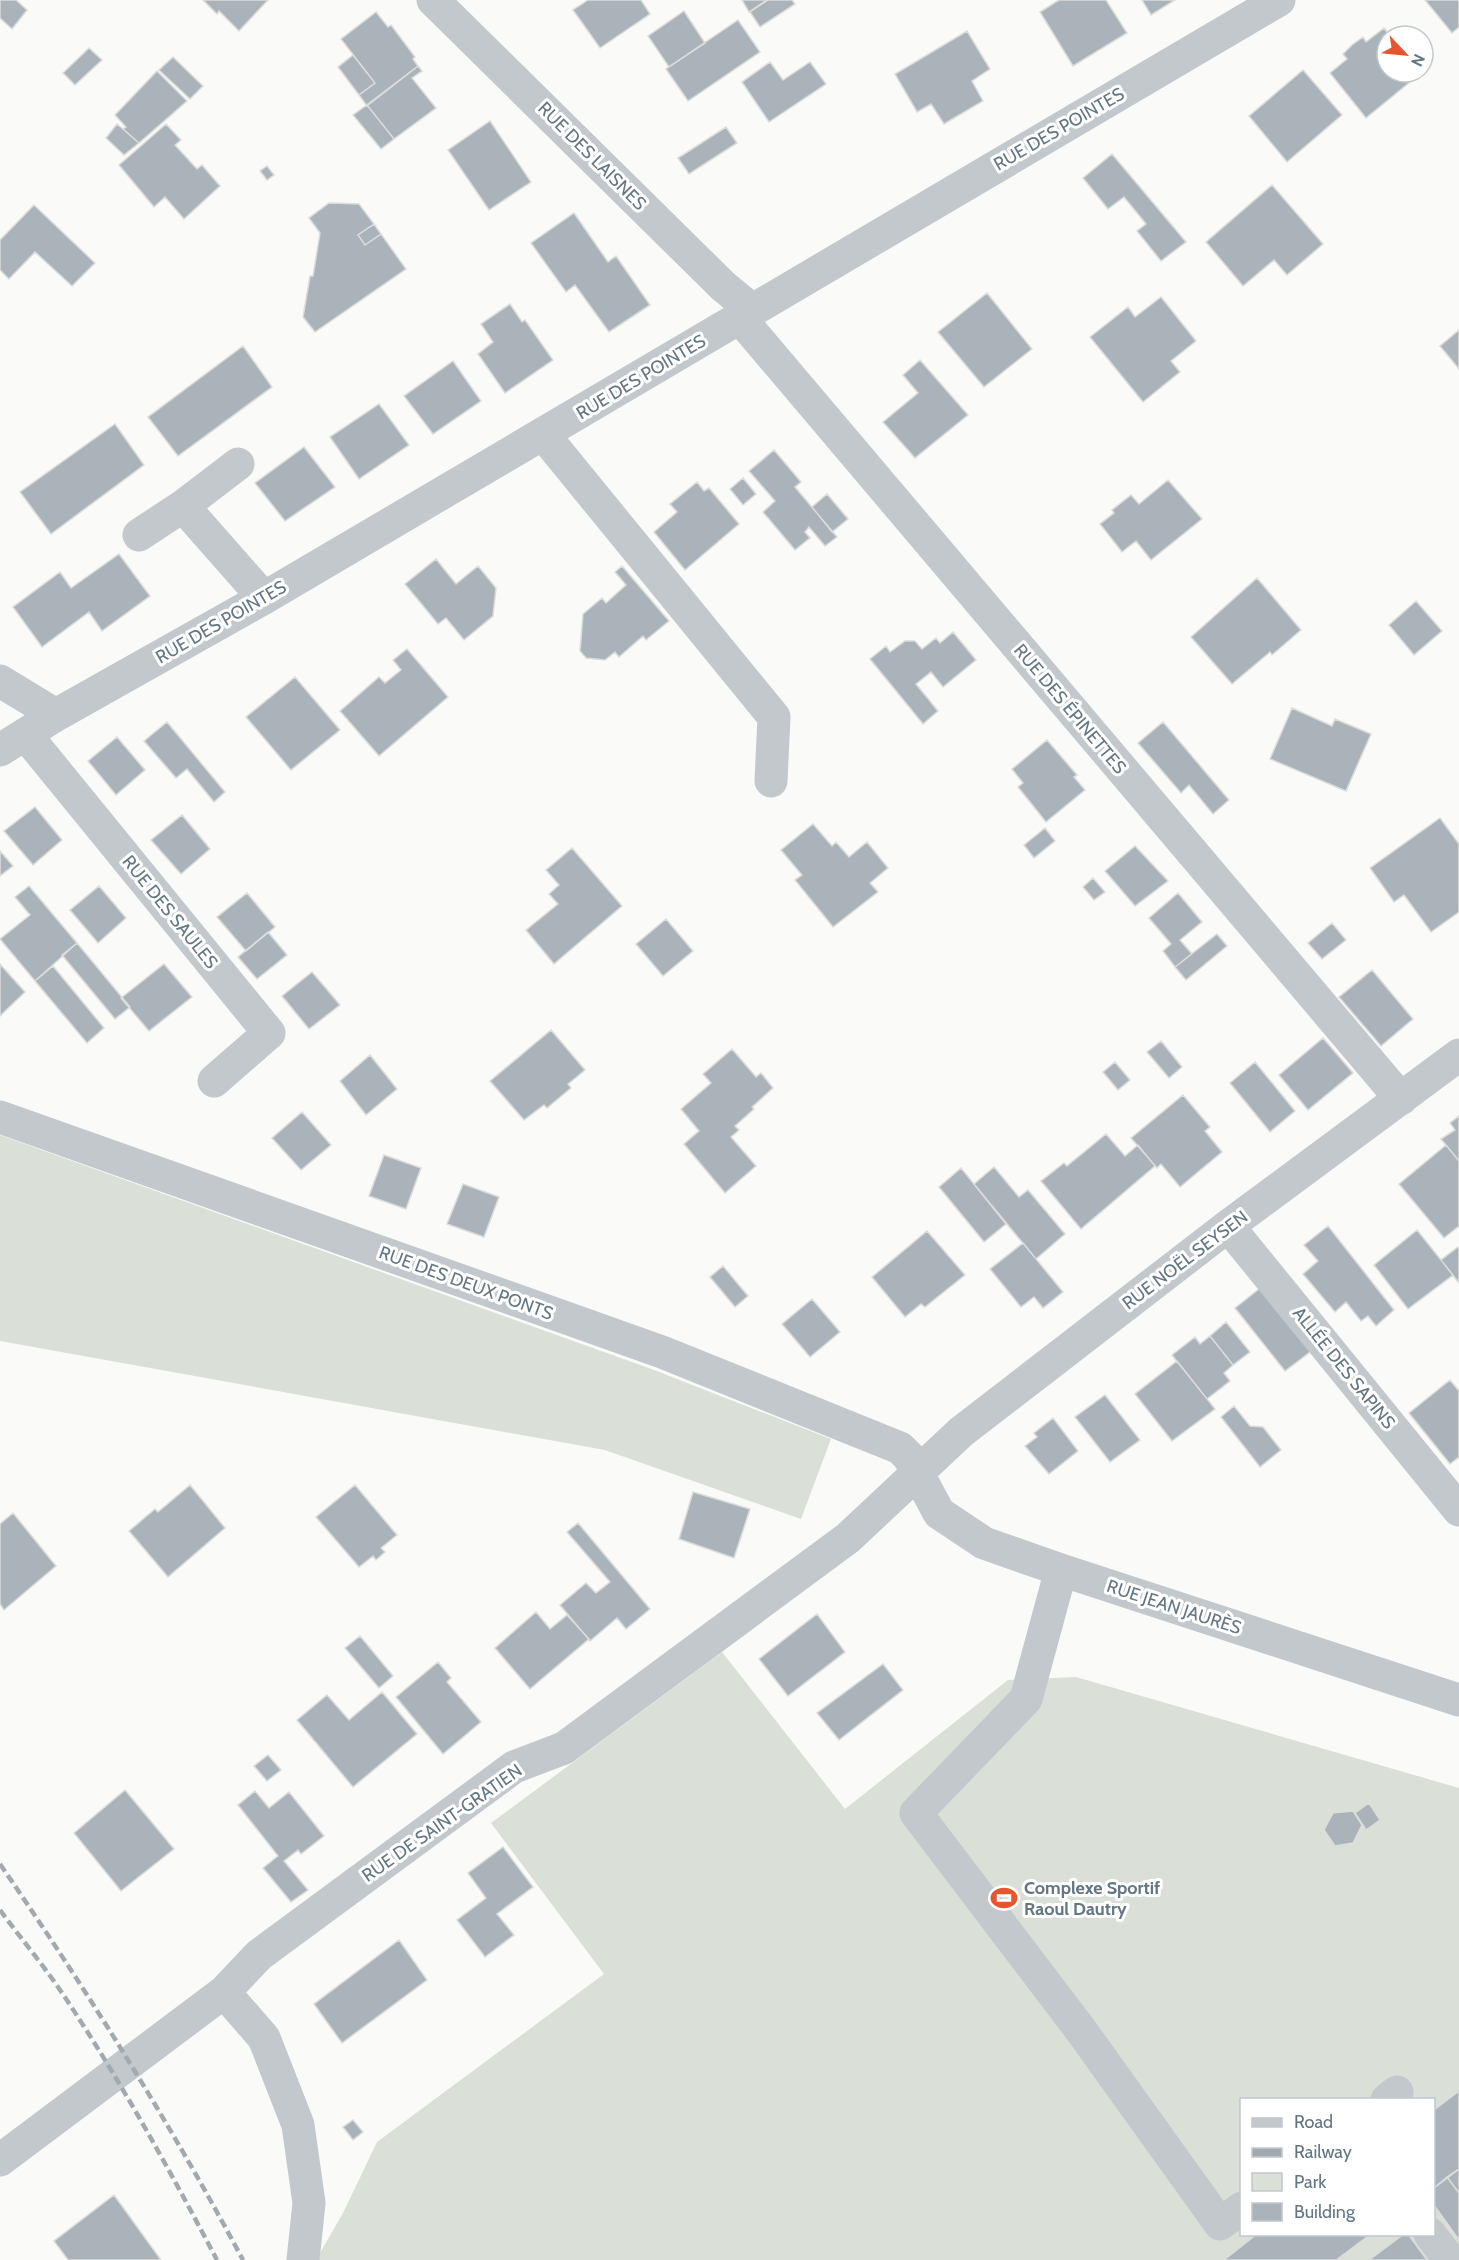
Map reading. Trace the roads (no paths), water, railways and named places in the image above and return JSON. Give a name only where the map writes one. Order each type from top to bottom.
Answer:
[{"type":"street","name":"RUE DES LAISNES","points":[[433,0],[723,286],[746,314]]},
{"type":"street","name":"RUE DES POINTES","points":[[13,742],[56,715],[264,598],[1279,0]]},
{"type":"street","name":"RUE DES ÉPINETTES","points":[[746,314],[1401,1099]]},
{"type":"street","points":[[543,434],[774,717],[771,781]]},
{"type":"street","points":[[140,535],[238,464]]},
{"type":"street","points":[[183,506],[264,598]]},
{"type":"street","points":[[0,681],[56,715]]},
{"type":"street","name":"RUE DES SAULES","points":[[13,742],[268,1033],[214,1081]]},
{"type":"street","name":"RUE NOËL SEYSEN","points":[[918,1473],[961,1432],[1228,1226],[1459,1054]]},
{"type":"street","name":"RUE DES DEUX PONTS","points":[[0,1117],[662,1352],[900,1448],[909,1456],[918,1473]]},
{"type":"street","name":"ALLÉE DES SAPINS","points":[[1228,1226],[1459,1510]]},
{"type":"street","name":"RUE JEAN JAURÈS","points":[[918,1473],[939,1513],[984,1542],[1061,1570],[1459,1701]]},
{"type":"street","name":"RUE DE SAINT-GRATIEN","points":[[0,2160],[224,1992],[259,1954],[514,1767],[564,1748],[848,1538],[918,1473]]},
{"type":"street","points":[[1061,1570],[1026,1699],[916,1813],[1080,2029],[1220,2224],[1240,2209]]},
{"type":"street","points":[[224,1992],[264,2038],[298,2125],[309,2203],[303,2260]]},
{"type":"street","points":[[1431,2236],[1450,2260]]},
{"type":"railway","points":[[0,1864],[127,2059],[187,2158],[243,2260]]},
{"type":"railway","points":[[0,1910],[58,1987],[101,2053],[161,2156],[217,2260]]},
{"type":"place","name":"Complexe Sportif Raoul Dautry","points":[[1004,1898]]}]
